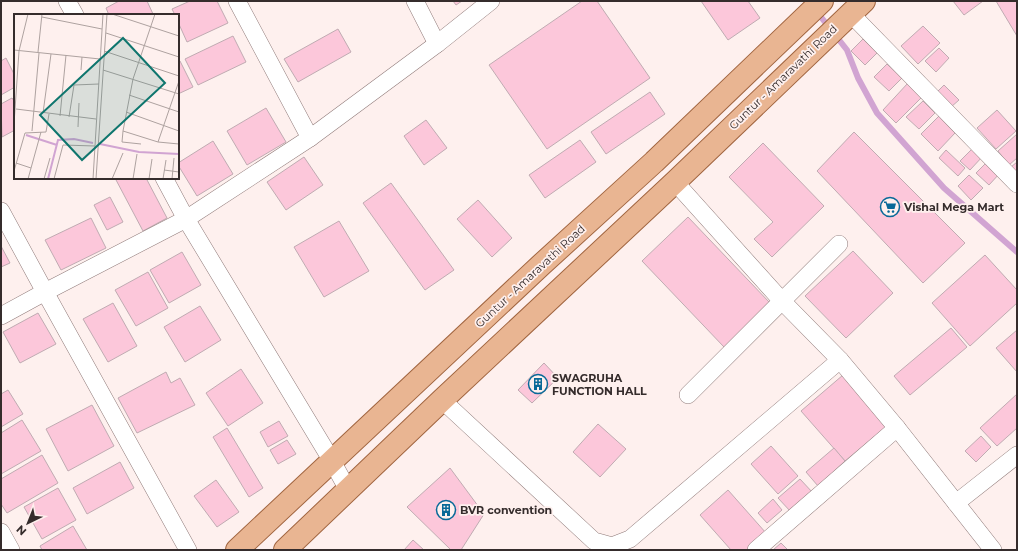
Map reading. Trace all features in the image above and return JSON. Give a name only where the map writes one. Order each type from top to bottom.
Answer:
[{"type":"main road","name":"Guntur - Amaravathi Road","points":[[237,550],[541,265],[654,162],[822,1]]},
{"type":"main road","name":"Guntur - Amaravathi Road","points":[[285,550],[442,400],[675,182],[852,12]]},
{"type":"street","points":[[67,1],[74,14]]},
{"type":"street","points":[[237,1],[310,138]]},
{"type":"street","points":[[415,1],[437,44]]},
{"type":"street","points":[[1,316],[186,219],[310,138],[437,44],[491,1]]},
{"type":"street","points":[[852,12],[1017,184]]},
{"type":"street","points":[[165,179],[186,219],[348,490]]},
{"type":"street","points":[[675,182],[782,300],[840,360],[897,428],[956,503],[987,548]]},
{"type":"street","points":[[1,211],[188,550]]},
{"type":"street","points":[[688,395],[839,244]]},
{"type":"street","points":[[442,400],[594,541],[612,546],[630,540],[840,360]]},
{"type":"street","points":[[756,550],[897,428]]},
{"type":"street","points":[[956,503],[1017,455]]},
{"type":"street","points":[[1,532],[11,550]]},
{"type":"building","points":[[119,1],[147,1],[153,14],[109,14],[106,8]]},
{"type":"building","points":[[190,1],[217,1],[228,23],[187,42],[179,24],[179,14],[174,14],[172,9]]},
{"type":"building","points":[[453,1],[462,1],[456,5]]},
{"type":"building","points":[[582,1],[597,1],[650,78],[547,149],[489,65]]},
{"type":"building","points":[[701,1],[748,1],[760,18],[728,40]]},
{"type":"building","points":[[953,1],[983,1],[964,15]]},
{"type":"building","points":[[996,1],[1017,1],[1017,36]]},
{"type":"building","points":[[923,26],[940,43],[918,64],[901,46]]},
{"type":"building","points":[[338,29],[351,52],[298,82],[284,59]]},
{"type":"building","points":[[233,36],[246,62],[198,85],[185,59]]},
{"type":"building","points":[[863,39],[877,53],[865,65],[851,51]]},
{"type":"building","points":[[939,48],[949,58],[936,72],[925,61]]},
{"type":"building","points":[[6,58],[14,74],[14,88],[1,95],[1,61]]},
{"type":"building","points":[[179,62],[193,87],[179,94]]},
{"type":"building","points":[[887,64],[902,78],[889,91],[874,77]]},
{"type":"building","points":[[908,83],[922,97],[896,123],[883,110]]},
{"type":"building","points":[[944,85],[959,100],[951,107],[937,92]]},
{"type":"building","points":[[650,92],[665,114],[606,154],[591,132]]},
{"type":"building","points":[[12,98],[14,101],[14,131],[2,137],[1,104]]},
{"type":"building","points":[[923,101],[935,113],[919,129],[906,117]]},
{"type":"building","points":[[266,108],[286,142],[247,165],[227,131]]},
{"type":"building","points":[[997,110],[1016,131],[996,149],[977,128]]},
{"type":"building","points":[[939,116],[955,133],[938,151],[921,134]]},
{"type":"building","points":[[426,120],[447,148],[424,165],[404,136]]},
{"type":"building","name":"Vishal Mega Mart","points":[[854,132],[965,243],[923,283],[817,171]]},
{"type":"building","points":[[1017,134],[1017,158],[1009,165],[998,151]]},
{"type":"building","points":[[580,140],[596,162],[545,198],[529,175]]},
{"type":"building","points":[[213,141],[233,174],[197,196],[179,167],[179,162]]},
{"type":"building","points":[[763,143],[824,206],[772,257],[754,239],[773,222],[729,177]]},
{"type":"building","points":[[974,147],[983,156],[970,170],[960,161]]},
{"type":"building","points":[[946,150],[965,168],[958,176],[939,158]]},
{"type":"building","points":[[304,157],[323,185],[286,210],[267,182]]},
{"type":"building","points":[[988,161],[1000,173],[989,185],[976,173]]},
{"type":"building","points":[[1017,162],[1017,173],[1011,167]]},
{"type":"building","points":[[969,175],[983,188],[971,200],[958,186]]},
{"type":"building","points":[[116,179],[147,179],[167,218],[143,231]]},
{"type":"building","points":[[391,183],[454,270],[425,290],[363,203]]},
{"type":"building","points":[[110,197],[123,222],[107,230],[94,205]]},
{"type":"building","points":[[478,200],[512,238],[492,257],[457,219]]},
{"type":"building","points":[[688,217],[770,303],[724,347],[642,261]]},
{"type":"building","points":[[91,218],[106,248],[61,270],[45,240]]},
{"type":"building","points":[[339,221],[369,271],[324,297],[294,247]]},
{"type":"building","points":[[1,246],[10,263],[1,267]]},
{"type":"building","points":[[853,251],[893,293],[846,338],[805,296]]},
{"type":"building","points":[[182,252],[201,285],[169,303],[150,270]]},
{"type":"building","points":[[985,255],[1017,290],[1017,303],[970,346],[932,303]]},
{"type":"building","points":[[148,272],[168,308],[136,326],[115,290]]},
{"type":"building","points":[[113,303],[137,346],[108,362],[83,319]]},
{"type":"building","points":[[200,306],[221,340],[185,362],[164,327]]},
{"type":"building","points":[[38,313],[56,344],[20,363],[3,332]]},
{"type":"building","points":[[951,328],[967,347],[910,395],[894,376]]},
{"type":"building","points":[[1017,330],[1017,372],[996,348]]},
{"type":"building","name":"SWAGRUHA FUNCTION HALL","points":[[544,363],[558,378],[532,403],[518,390]]},
{"type":"building","points":[[241,369],[263,403],[228,426],[206,393]]},
{"type":"building","points":[[166,372],[171,383],[180,378],[195,405],[137,433],[118,398]]},
{"type":"building","points":[[843,375],[887,426],[845,461],[801,411]]},
{"type":"building","points":[[8,390],[23,414],[1,427],[1,394]]},
{"type":"building","points":[[1017,394],[1017,428],[997,446],[980,428]]},
{"type":"building","points":[[92,405],[114,446],[68,471],[46,429]]},
{"type":"building","points":[[22,420],[41,451],[1,474],[1,433]]},
{"type":"building","points":[[279,421],[288,436],[268,447],[260,432]]},
{"type":"building","points":[[598,424],[626,449],[600,477],[573,452]]},
{"type":"building","points":[[227,428],[263,488],[249,497],[213,437]]},
{"type":"building","points":[[981,436],[991,447],[976,462],[965,451]]},
{"type":"building","points":[[287,440],[296,454],[278,464],[270,450]]},
{"type":"building","points":[[771,446],[798,476],[778,494],[751,464]]},
{"type":"building","points":[[834,448],[845,461],[818,486],[806,472]]},
{"type":"building","points":[[42,455],[58,483],[7,513],[1,504],[1,479]]},
{"type":"building","points":[[120,462],[134,488],[87,514],[73,488]]},
{"type":"building","name":"BVR convention","points":[[450,468],[484,514],[461,550],[451,550],[407,507]]},
{"type":"building","points":[[800,479],[813,493],[791,512],[778,498]]},
{"type":"building","points":[[216,480],[239,512],[217,527],[194,496]]},
{"type":"building","points":[[58,488],[76,520],[42,539],[24,507]]},
{"type":"building","points":[[728,490],[766,533],[747,550],[731,550],[700,515]]},
{"type":"building","points":[[773,499],[782,510],[767,523],[758,513]]},
{"type":"building","points":[[73,526],[87,550],[42,550],[40,546]]},
{"type":"building","points":[[413,540],[424,550],[404,550]]},
{"type":"building","points":[[781,543],[788,550],[773,550]]},
{"type":"waterway","points":[[817,12],[847,50],[858,78],[877,113],[944,188],[1017,252]]},
{"type":"place","name":"Vishal Mega Mart","points":[[890,207]]},
{"type":"place","name":"SWAGRUHA FUNCTION HALL","points":[[538,384]]},
{"type":"place","name":"BVR convention","points":[[446,510]]}]
